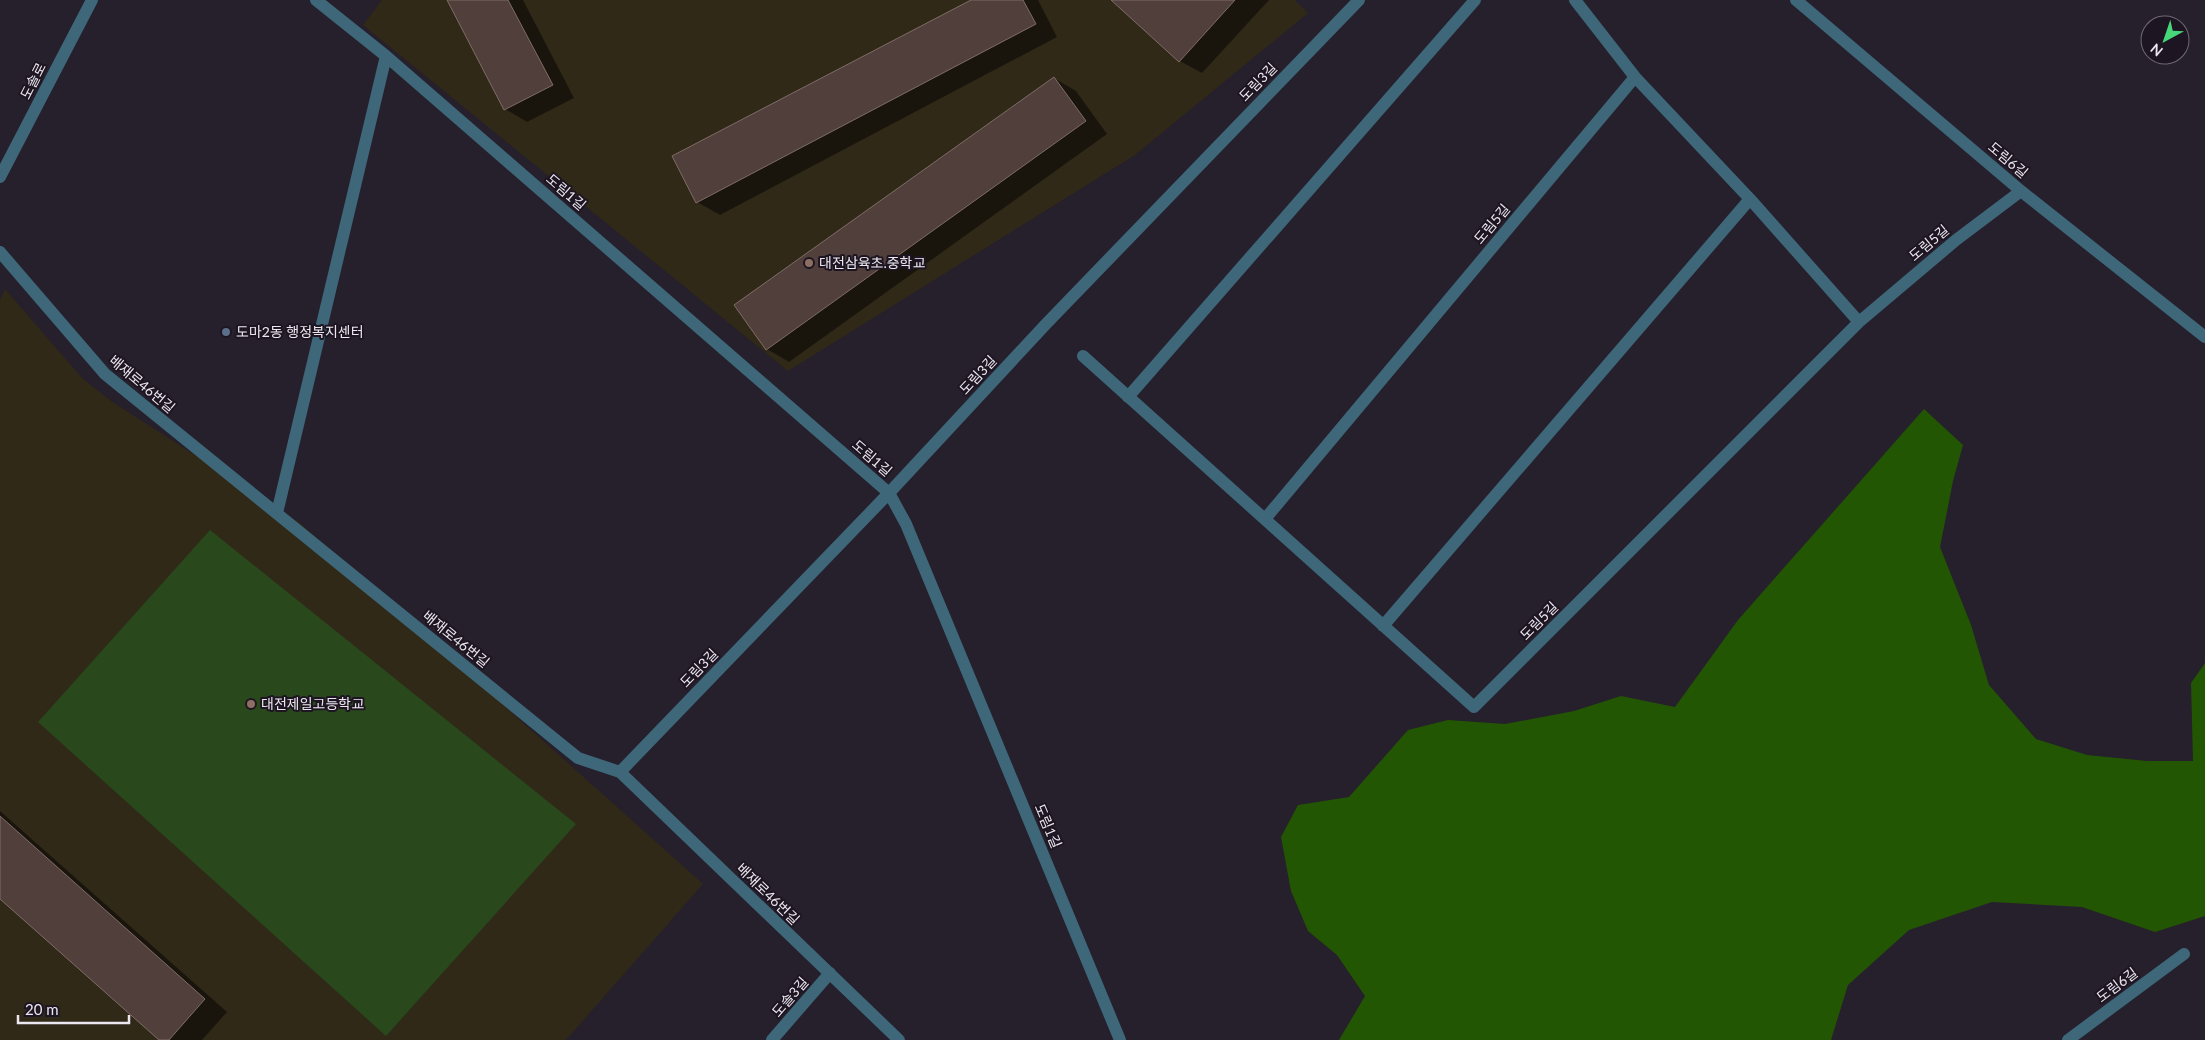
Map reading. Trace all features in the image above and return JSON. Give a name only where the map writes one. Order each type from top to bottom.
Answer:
[{"type":"street","name":"도솔로","points":[[0,176],[92,0]]},
{"type":"street","name":"도림1길","points":[[316,0],[386,56],[889,493],[910,533],[1120,1040]]},
{"type":"street","name":"도림3길","points":[[620,772],[889,493],[1046,324],[1359,0]]},
{"type":"street","points":[[1128,397],[1475,0]]},
{"type":"street","points":[[1575,0],[1635,77],[1750,199],[1860,322]]},
{"type":"street","name":"도림6길","points":[[1796,0],[2021,191],[2205,337]]},
{"type":"street","points":[[277,513],[386,56]]},
{"type":"street","name":"도림5길","points":[[1265,519],[1635,77]]},
{"type":"street","name":"도림5길","points":[[1083,356],[1474,707],[1860,322],[1956,240],[2021,191]]},
{"type":"street","points":[[1383,626],[1750,199]]},
{"type":"street","name":"배재로46번길","points":[[0,252],[105,374],[578,758],[620,772],[899,1040]]},
{"type":"street","name":"도림6길","points":[[2068,1040],[2184,954]]},
{"type":"street","name":"도솔3길","points":[[772,1040],[830,973]]},
{"type":"shaded area","name":"대전삼육초.중학교","points":[[382,0],[1295,0],[1308,13],[1135,155],[788,371],[363,25]]},
{"type":"shaded area","name":"대전제일고등학교","points":[[5,289],[82,378],[111,401],[300,523],[703,884],[566,1040],[0,1040],[0,300]]},
{"type":"green space","points":[[1924,409],[1963,445],[1953,481],[1940,547],[1971,625],[1989,685],[2036,739],[2087,755],[2147,761],[2193,761],[2191,683],[2205,663],[2205,916],[2155,932],[2082,907],[1992,902],[1909,930],[1848,985],[1831,1040],[1339,1040],[1365,996],[1337,955],[1308,931],[1291,891],[1281,837],[1298,805],[1349,797],[1408,730],[1448,720],[1505,724],[1574,711],[1621,696],[1675,707],[1738,620]]},
{"type":"green space","points":[[210,530],[576,824],[386,1036],[38,722]]},
{"type":"building","points":[[447,0],[508,0],[553,85],[504,110]]},
{"type":"building","points":[[971,0],[1023,0],[1036,24],[696,203],[672,156]]},
{"type":"building","points":[[1111,0],[1235,0],[1179,62]]},
{"type":"building","points":[[1054,77],[1086,121],[766,350],[734,305]]},
{"type":"building","points":[[0,816],[205,999],[169,1040],[159,1040],[0,899]]},
{"type":"place","name":"대전삼육초.중학교","points":[[809,263]]},
{"type":"place","name":"도마2동 행정복지센터","points":[[226,332]]},
{"type":"place","name":"대전제일고등학교","points":[[251,704]]}]
